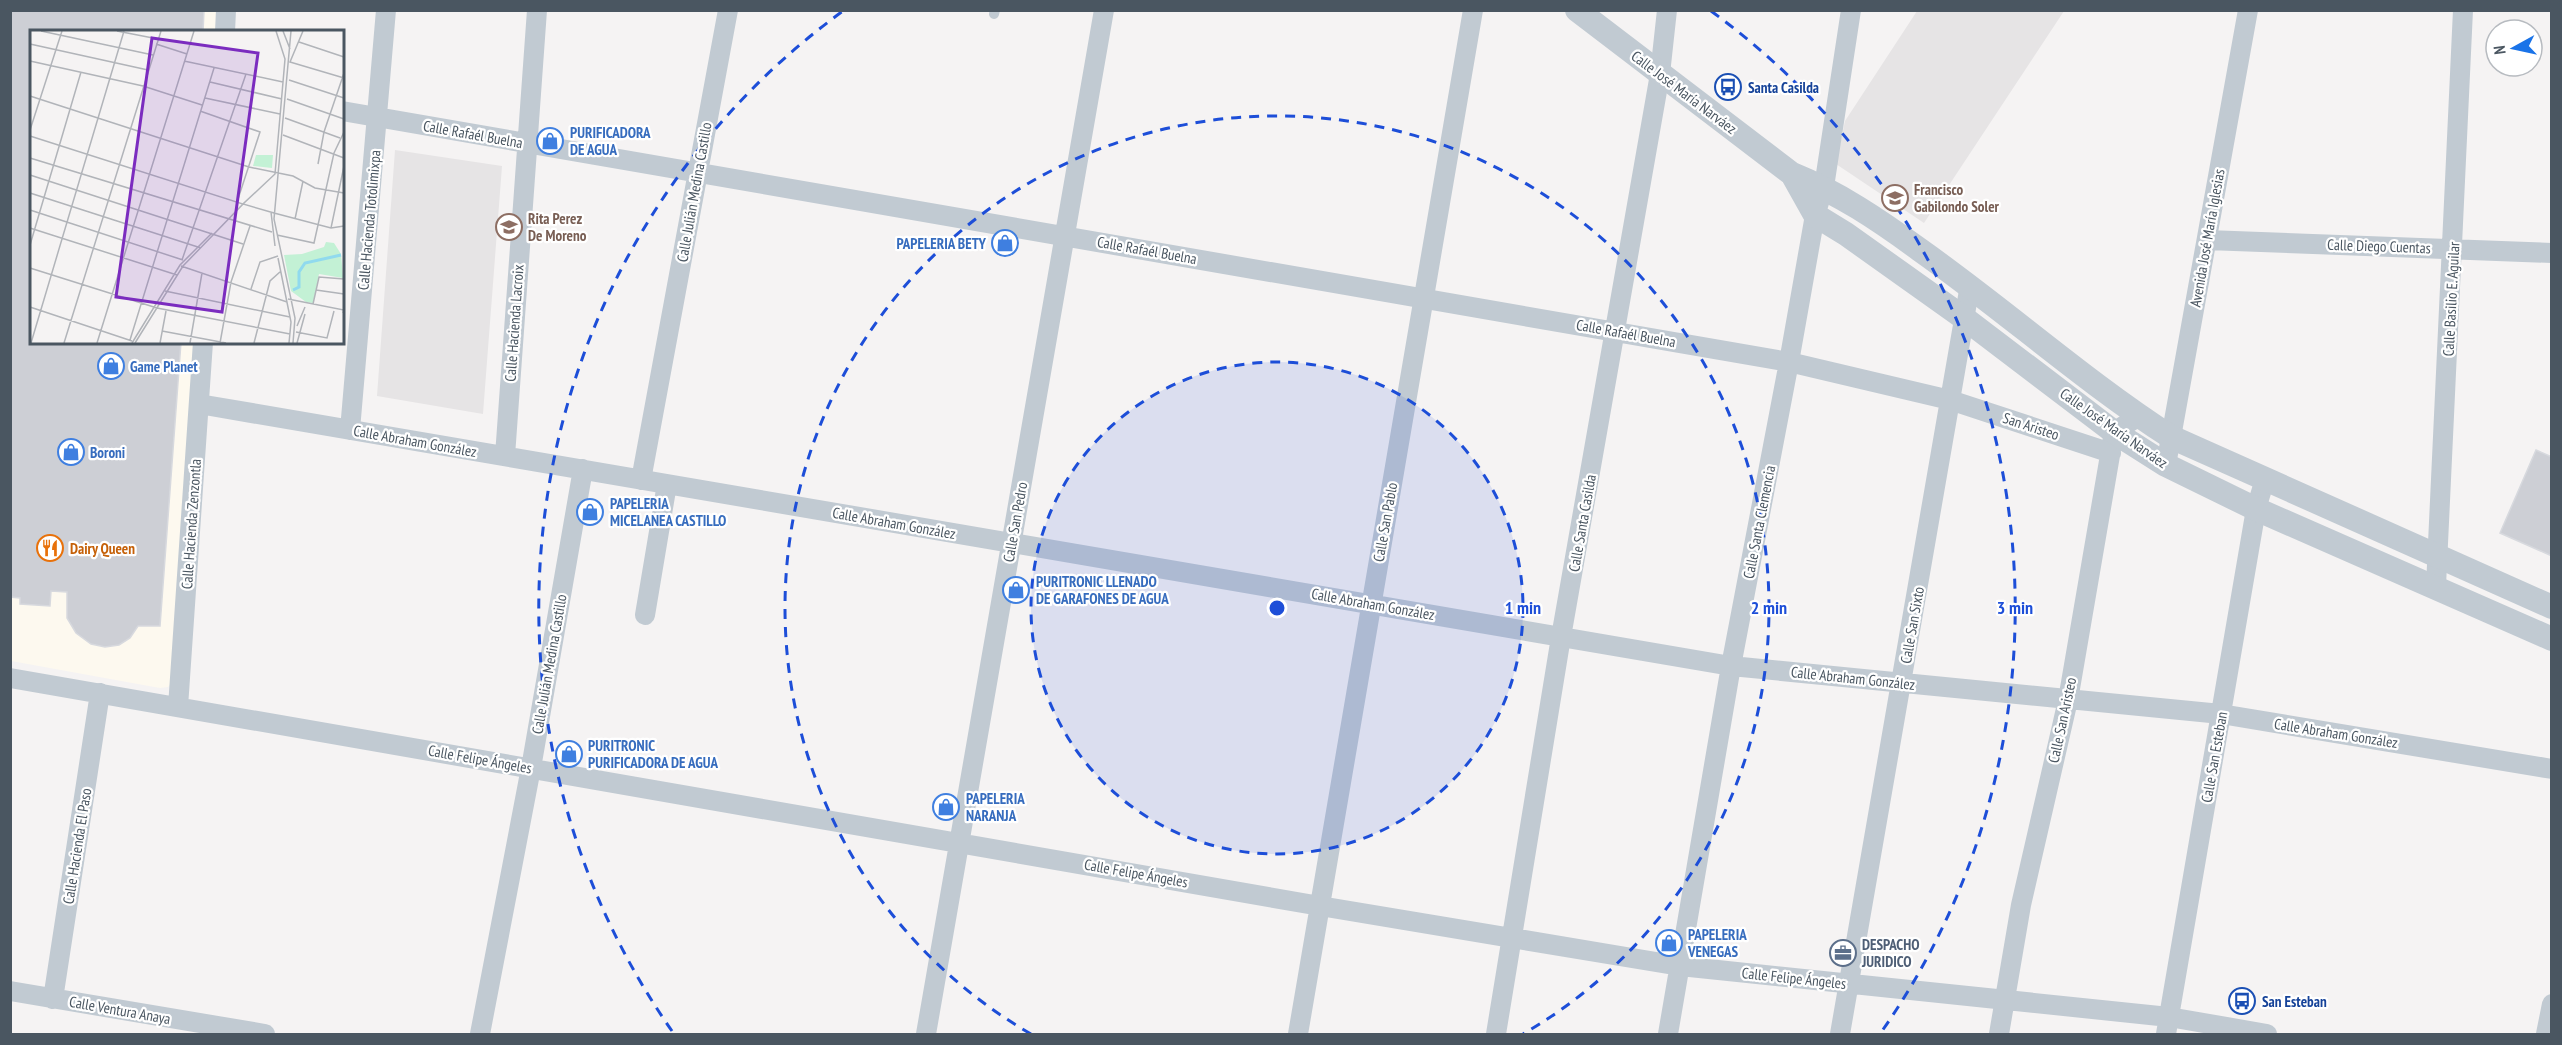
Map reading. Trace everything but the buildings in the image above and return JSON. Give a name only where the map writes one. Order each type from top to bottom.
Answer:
[{"type":"street","points":[[225,30],[226,10]]},
{"type":"street","name":"Calle Hacienda Totolimixpa","points":[[350,430],[386,10]]},
{"type":"street","name":"Calle Hacienda Lacroix","points":[[505,456],[537,10]]},
{"type":"street","name":"Calle Julián Medina Castillo","points":[[641,480],[728,10]]},
{"type":"street","name":"Calle San Pedro","points":[[926,1035],[1104,10]]},
{"type":"street","name":"Calle San Pablo","points":[[1298,1035],[1473,10]]},
{"type":"street","name":"Calle José María Narváez","points":[[1576,10],[1791,174],[1824,187],[1867,212],[1970,285],[2139,416],[2171,437],[2552,607]]},
{"type":"street","name":"Calle Santa Casilda","points":[[1496,1035],[1561,637],[1660,74],[1667,10]]},
{"type":"street","name":"Calle Santa Clemencia","points":[[1668,1035],[1731,666],[1815,215],[1824,187],[1851,10]]},
{"type":"street","name":"Avenida José María Iglesias","points":[[2166,465],[2248,10]]},
{"type":"street","name":"Calle Basilio E. Aguilar","points":[[2436,586],[2463,10]]},
{"type":"street","name":"Calle Rafaél Buelna","points":[[344,111],[1789,362],[1950,400]]},
{"type":"street","name":"Calle José María Narváez","points":[[1791,174],[1815,215],[1846,234],[1964,318],[2113,442],[2256,509],[2436,586],[2552,639]]},
{"type":"street","name":"Calle Diego Cuentas","points":[[2207,240],[2552,253]]},
{"type":"street","name":"Calle San Sixto","points":[[1840,1035],[1970,285]]},
{"type":"street","name":"Calle Hacienda Zenzontla","points":[[178,707],[203,344]]},
{"type":"street","name":"San Aristeo","points":[[1950,400],[2113,442]]},
{"type":"street","name":"Calle Abraham González","points":[[199,404],[1731,666],[2221,714],[2552,769]]},
{"type":"street","points":[[2113,442],[2139,416]]},
{"type":"street","name":"Calle San Aristeo","points":[[1999,1035],[2021,905],[2067,700],[2113,442]]},
{"type":"street","name":"Calle Julián Medina Castillo","points":[[480,1035],[531,768],[582,469]]},
{"type":"street","name":"Calle San Esteban","points":[[2168,1026],[2256,509],[2265,479]]},
{"type":"street","points":[[645,615],[667,484]]},
{"type":"street","name":"Calle Felipe Ángeles","points":[[10,678],[1320,906],[1680,966],[2005,1000],[2168,1026],[2267,1035]]},
{"type":"street","name":"Calle Hacienda El Paso","points":[[53,999],[100,693]]},
{"type":"street","name":"Calle Ventura Anaya","points":[[10,991],[53,999],[157,1025],[265,1035]]},
{"type":"street","points":[[2546,1035],[2552,1004]]},
{"type":"shaded area","points":[[10,11],[224,11],[222,30],[30,30],[30,344],[199,344],[174,681],[168,687],[160,688],[11,661]]},
{"type":"shaded area","points":[[1917,11],[2064,11],[1924,223],[1836,164],[1845,121]]},
{"type":"shaded area","points":[[395,150],[502,166],[483,414],[377,396]]},
{"type":"place","name":"Santa Casilda","points":[[1728,87]]},
{"type":"place","name":"PURIFICADORA DE AGUA","points":[[550,141]]},
{"type":"place","name":"Francisco Gabilondo Soler","points":[[1895,198]]},
{"type":"place","name":"Rita Perez De Moreno","points":[[509,227]]},
{"type":"place","name":"PAPELERIA BETY","points":[[1005,243]]},
{"type":"place","name":"Game Planet","points":[[111,366]]},
{"type":"place","name":"Boroni","points":[[71,452]]},
{"type":"place","name":"PAPELERIA MICELANEA CASTILLO","points":[[590,512]]},
{"type":"place","name":"Dairy Queen","points":[[50,548]]},
{"type":"place","name":"PURITRONIC LLENADO DE GARAFONES DE AGUA","points":[[1016,590]]},
{"type":"place","name":"PURITRONIC PURIFICADORA DE AGUA","points":[[569,754]]},
{"type":"place","name":"PAPELERIA NARANJA","points":[[946,807]]},
{"type":"place","name":"PAPELERIA VENEGAS","points":[[1669,943]]},
{"type":"place","name":"DESPACHO JURIDICO","points":[[1843,953]]},
{"type":"place","name":"San Esteban","points":[[2242,1001]]}]
